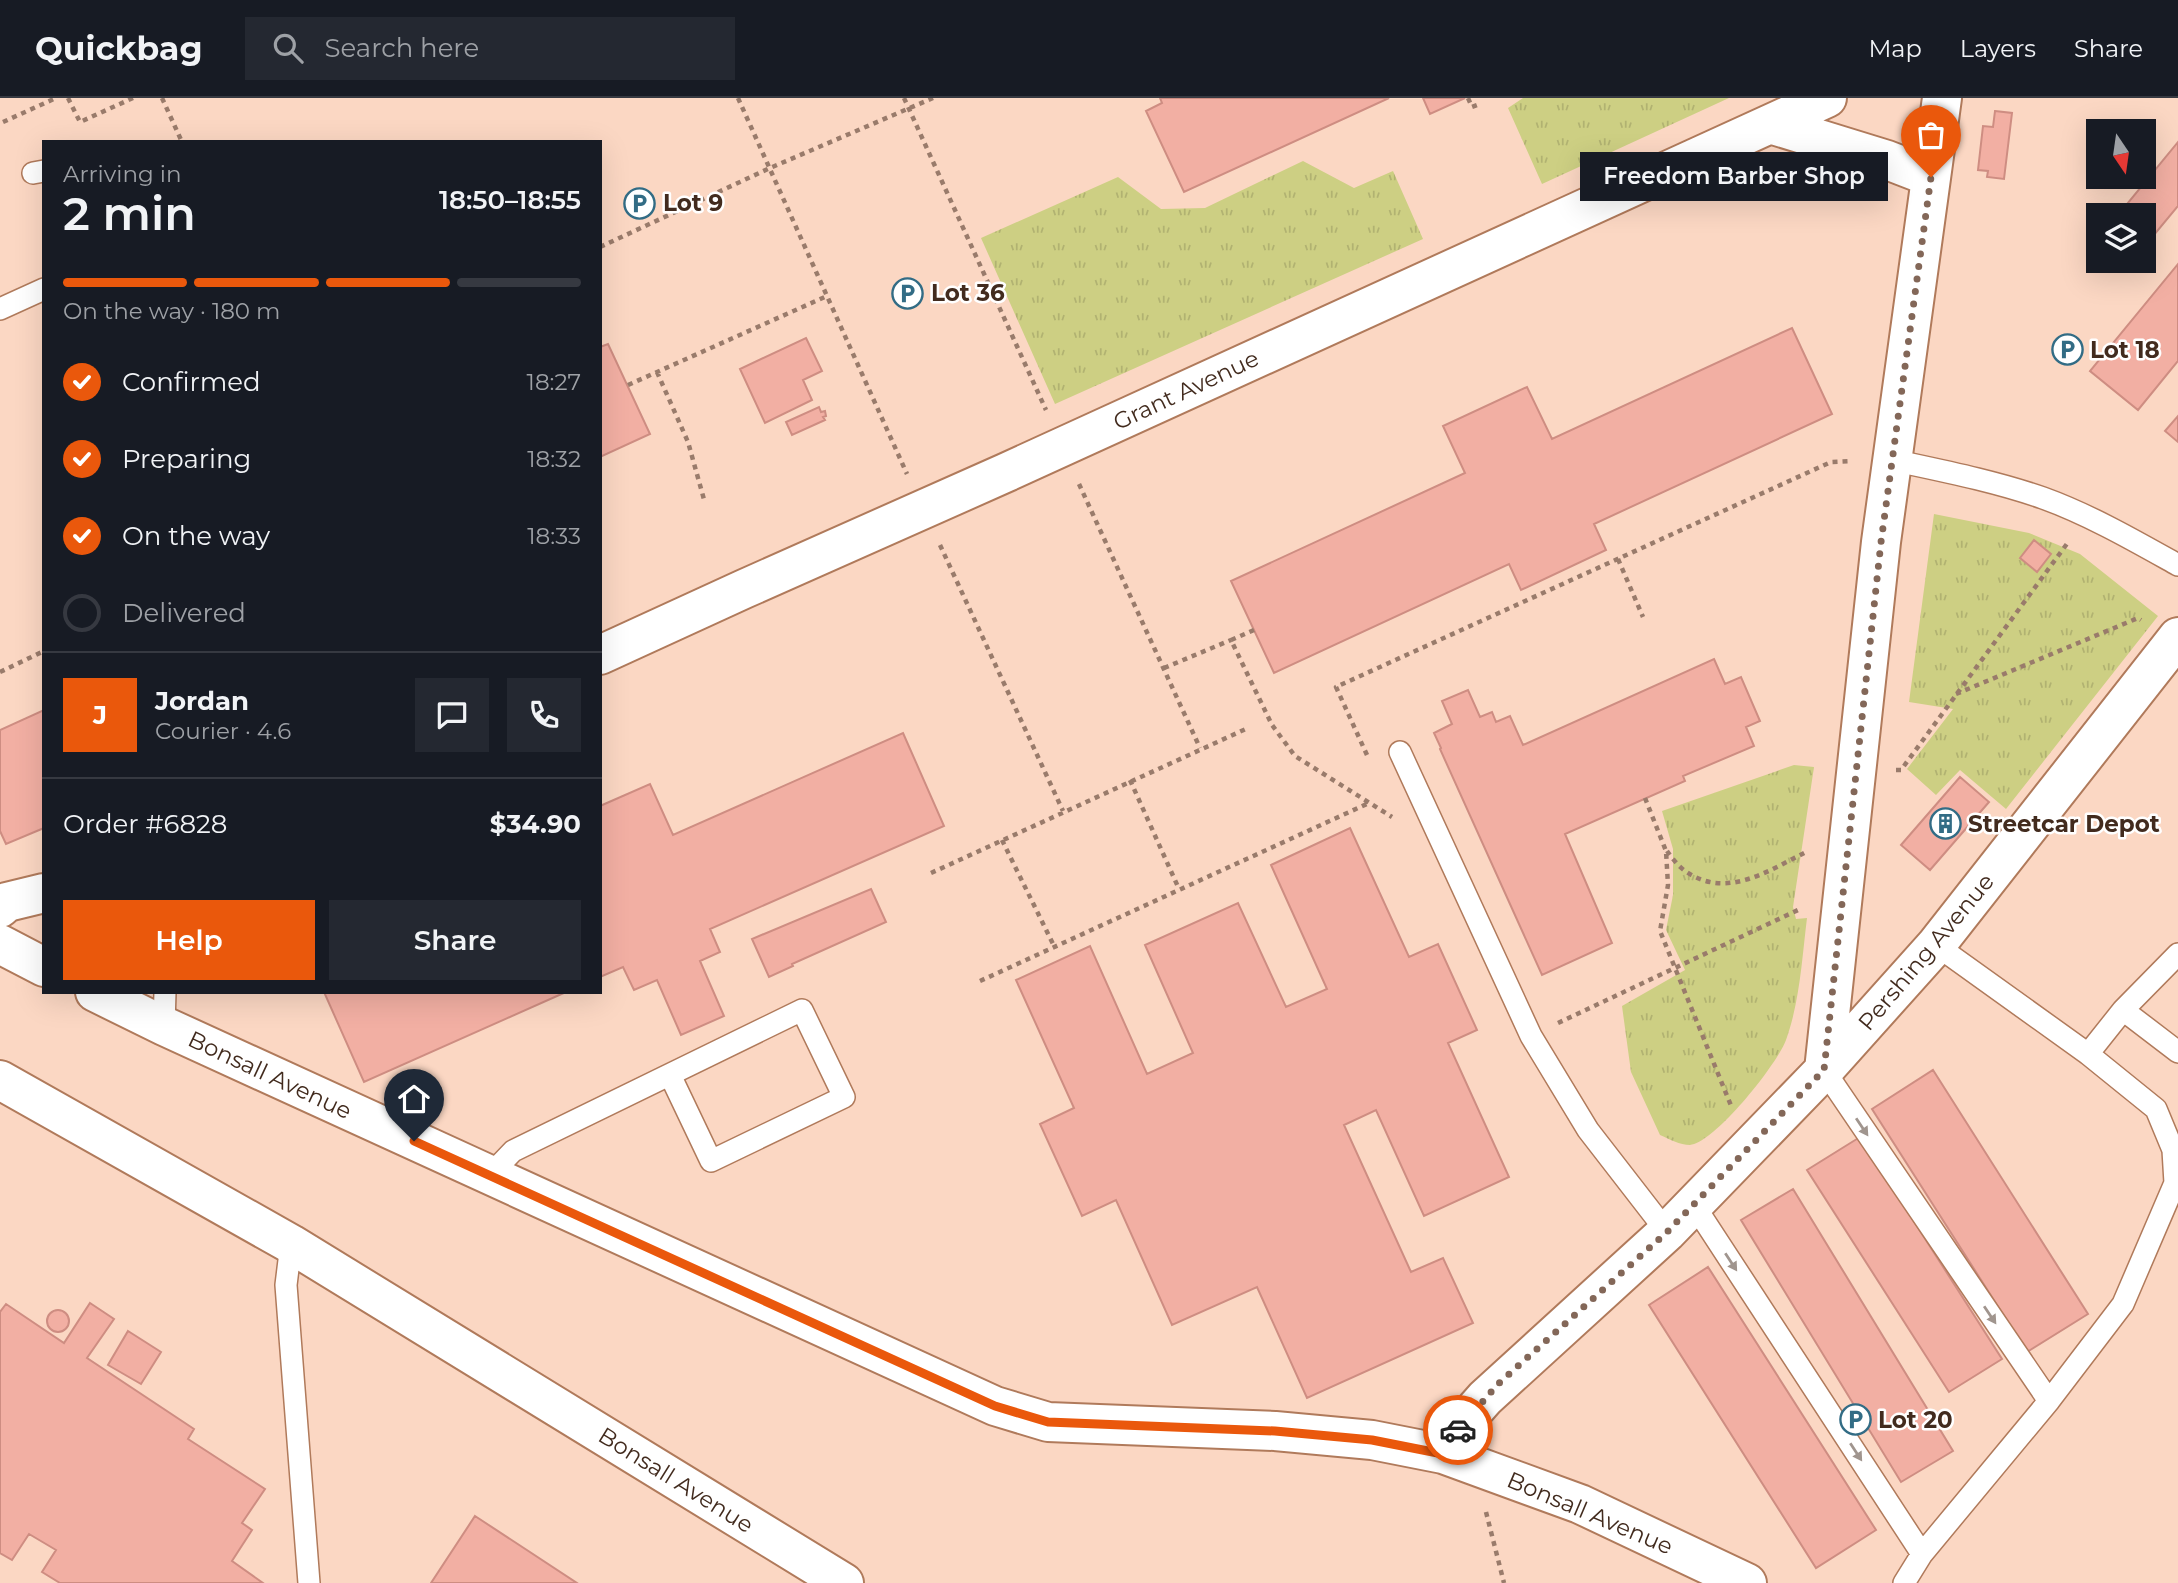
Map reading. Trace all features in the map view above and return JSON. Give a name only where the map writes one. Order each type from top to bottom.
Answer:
[{"type":"street","name":"Grant Avenue","points":[[602,654],[1827,98]]},
{"type":"street","points":[[1824,1070],[1878,570],[1876,461],[1931,177],[1942,98]]},
{"type":"street","points":[[1770,124],[1887,160],[1931,177]]},
{"type":"street","name":"Pershing Avenue","points":[[1443,1454],[1462,1424],[1498,1384],[1694,1205],[1824,1070],[1936,945],[2162,630]]},
{"type":"street","points":[[0,908],[7,902],[42,893]]},
{"type":"street","points":[[0,944],[42,966]]},
{"type":"street","name":"Bonsall Avenue","points":[[103,994],[164,1009],[489,1176],[995,1406],[1048,1422],[1275,1431],[1372,1440],[1443,1454],[1580,1504],[1747,1583]]},
{"type":"street","name":"Bonsall Avenue","points":[[0,1080],[291,1244],[844,1583]]},
{"type":"lane","points":[[0,309],[42,290]]},
{"type":"lane","points":[[1876,461],[1993,482],[2045,499],[2178,565]]},
{"type":"lane","points":[[1400,752],[1531,1036],[1588,1130],[1667,1232]]},
{"type":"lane","points":[[1905,1583],[1922,1554],[2049,1401],[2123,1304],[2175,1183],[2173,1150],[2156,1109],[2088,1054],[1936,945]]},
{"type":"lane","points":[[2088,1054],[2123,1010],[2178,954]]},
{"type":"lane","points":[[489,1176],[513,1151],[803,1010],[844,1097],[711,1161],[670,1075]]},
{"type":"lane","points":[[2123,1010],[2178,1052]]},
{"type":"lane","points":[[1824,1070],[2049,1401]]},
{"type":"lane","points":[[1694,1205],[1922,1554]]},
{"type":"lane","points":[[291,1244],[286,1285],[309,1583]]},
{"type":"path","points":[[3,122],[56,98]]},
{"type":"path","points":[[68,98],[80,122],[133,98]]},
{"type":"path","points":[[162,98],[181,140]]},
{"type":"path","points":[[738,98],[910,481]]},
{"type":"path","points":[[904,98],[1048,414]]},
{"type":"path","points":[[602,246],[933,98]]},
{"type":"path","points":[[1468,98],[1472,107],[1480,104]]},
{"type":"path","points":[[628,385],[827,296]]},
{"type":"path","points":[[657,372],[688,443],[705,503]]},
{"type":"path","points":[[1336,687],[1831,462],[1876,461]]},
{"type":"path","points":[[1074,473],[1200,748]]},
{"type":"path","points":[[1892,769],[1901,770],[2085,517]]},
{"type":"path","points":[[934,533],[1063,811]]},
{"type":"path","points":[[1618,559],[1643,617]]},
{"type":"path","points":[[1955,694],[2138,618],[2162,630]]},
{"type":"path","points":[[1164,668],[1254,630]]},
{"type":"path","points":[[1231,640],[1272,725],[1295,756],[1396,819]]},
{"type":"path","points":[[0,672],[42,652]]},
{"type":"path","points":[[931,873],[1248,728]]},
{"type":"path","points":[[1130,780],[1179,889]]},
{"type":"path","points":[[1645,798],[1666,851],[1668,885],[1660,931],[1748,1148]]},
{"type":"path","points":[[980,981],[1369,803]]},
{"type":"path","points":[[1002,840],[1054,946]]},
{"type":"path","points":[[1666,851],[1683,870],[1703,882],[1725,883],[1746,881],[1806,852]]},
{"type":"path","points":[[1531,1036],[1798,911]]},
{"type":"path","points":[[1485,1507],[1504,1583]]},
{"type":"green space","points":[[1523,98],[1729,98],[1542,184],[1508,108]]},
{"type":"green space","points":[[1303,161],[1354,188],[1393,171],[1423,239],[1055,404],[981,238],[1118,177],[1161,209],[1205,208]]},
{"type":"green space","points":[[1934,514],[2029,533],[2080,554],[2158,616],[2006,809],[1960,770],[1936,795],[1907,769],[1953,709],[1909,702]]},
{"type":"green space","points":[[1794,765],[1814,767],[1793,907],[1796,919],[1807,918],[1791,1025],[1781,1051],[1771,1066],[1729,1117],[1701,1141],[1690,1145],[1678,1143],[1660,1135],[1631,1072],[1622,1006],[1685,970],[1666,930],[1673,895],[1673,849],[1662,811]]},
{"type":"building","points":[[1160,98],[1389,98],[1184,192],[1146,111],[1162,103]]},
{"type":"building","points":[[1423,98],[1465,98],[1430,114]]},
{"type":"building","points":[[1995,111],[2012,113],[2004,179],[1987,177],[1988,171],[1978,170],[1983,126],[1993,127]]},
{"type":"building","points":[[2178,142],[2178,206],[2156,233],[2156,203],[2128,203],[2139,189],[2156,189],[2156,169]]},
{"type":"building","points":[[2178,264],[2178,361],[2138,410],[2090,371]]},
{"type":"building","points":[[1792,328],[1832,414],[1594,524],[1606,550],[1521,590],[1509,564],[1274,673],[1231,581],[1465,473],[1443,426],[1527,387],[1552,439]]},
{"type":"building","points":[[806,338],[822,371],[803,380],[812,400],[765,423],[740,369]]},
{"type":"building","points":[[608,344],[650,434],[602,456],[602,346]]},
{"type":"building","points":[[819,407],[821,412],[825,411],[825,420],[792,435],[786,422]]},
{"type":"building","points":[[2178,416],[2178,442],[2165,431]]},
{"type":"building","points":[[2034,540],[2051,554],[2037,572],[2020,558]]},
{"type":"building","points":[[1714,659],[1725,684],[1741,677],[1760,721],[1746,727],[1754,746],[1683,776],[1685,781],[1565,834],[1612,943],[1542,975],[1434,733],[1452,724],[1442,701],[1468,690],[1480,717],[1492,712],[1496,722],[1510,716],[1523,745]]},
{"type":"building","points":[[42,711],[42,829],[6,844],[0,831],[0,730]]},
{"type":"building","points":[[903,733],[944,826],[710,929],[720,952],[700,961],[724,1016],[681,1035],[657,980],[634,990],[623,967],[602,976],[602,805],[650,784],[673,835]]},
{"type":"building","name":"Streetcar Depot","points":[[1960,777],[1989,802],[1930,870],[1901,845]]},
{"type":"building","points":[[1350,828],[1409,957],[1438,944],[1477,1030],[1448,1043],[1509,1177],[1424,1216],[1376,1110],[1344,1125],[1411,1272],[1443,1258],[1473,1323],[1307,1398],[1257,1287],[1172,1325],[1116,1200],[1082,1216],[1040,1124],[1074,1108],[1016,980],[1090,946],[1147,1074],[1193,1053],[1145,945],[1238,903],[1286,1007],[1327,989],[1271,865]]},
{"type":"building","points":[[871,889],[886,922],[769,977],[752,939]]},
{"type":"building","points":[[325,994],[562,994],[364,1082]]},
{"type":"building","points":[[1933,1070],[2088,1314],[2027,1352],[1872,1109]]},
{"type":"building","points":[[1860,1137],[2002,1359],[1949,1392],[1807,1170]]},
{"type":"building","points":[[1793,1189],[1953,1451],[1901,1482],[1741,1220]]},
{"type":"building","points":[[1708,1267],[1876,1530],[1816,1568],[1649,1305]]},
{"type":"building","points":[[90,1303],[114,1319],[87,1358],[194,1429],[188,1439],[265,1489],[242,1523],[252,1530],[232,1561],[263,1583],[60,1583],[42,1572],[56,1550],[29,1534],[12,1560],[0,1553],[0,1312],[6,1304],[64,1343]]},
{"type":"building","points":[[54,1310],[62,1310],[69,1317],[69,1325],[62,1332],[54,1332],[47,1325],[47,1317]]},
{"type":"building","points":[[128,1331],[161,1352],[141,1384],[108,1365]]},
{"type":"building","points":[[475,1516],[577,1583],[431,1583]]},
{"type":"way so far","points":[[1458,1430],[1498,1384],[1667,1232],[1824,1070],[1881,542],[1931,177]]},
{"type":"place","name":"Freedom Barber Shop","points":[[1931,177]]},
{"type":"place","name":"Lot 9","points":[[640,203]]},
{"type":"place","name":"Lot 36","points":[[908,293]]},
{"type":"place","name":"Lot 18","points":[[2067,350]]},
{"type":"place","name":"Streetcar Depot","points":[[1945,824]]},
{"type":"place","name":"Lot 20","points":[[1855,1420]]},
{"type":"route","points":[[414,1141],[995,1406],[1048,1422],[1275,1431],[1372,1440],[1443,1454],[1458,1430]]}]
